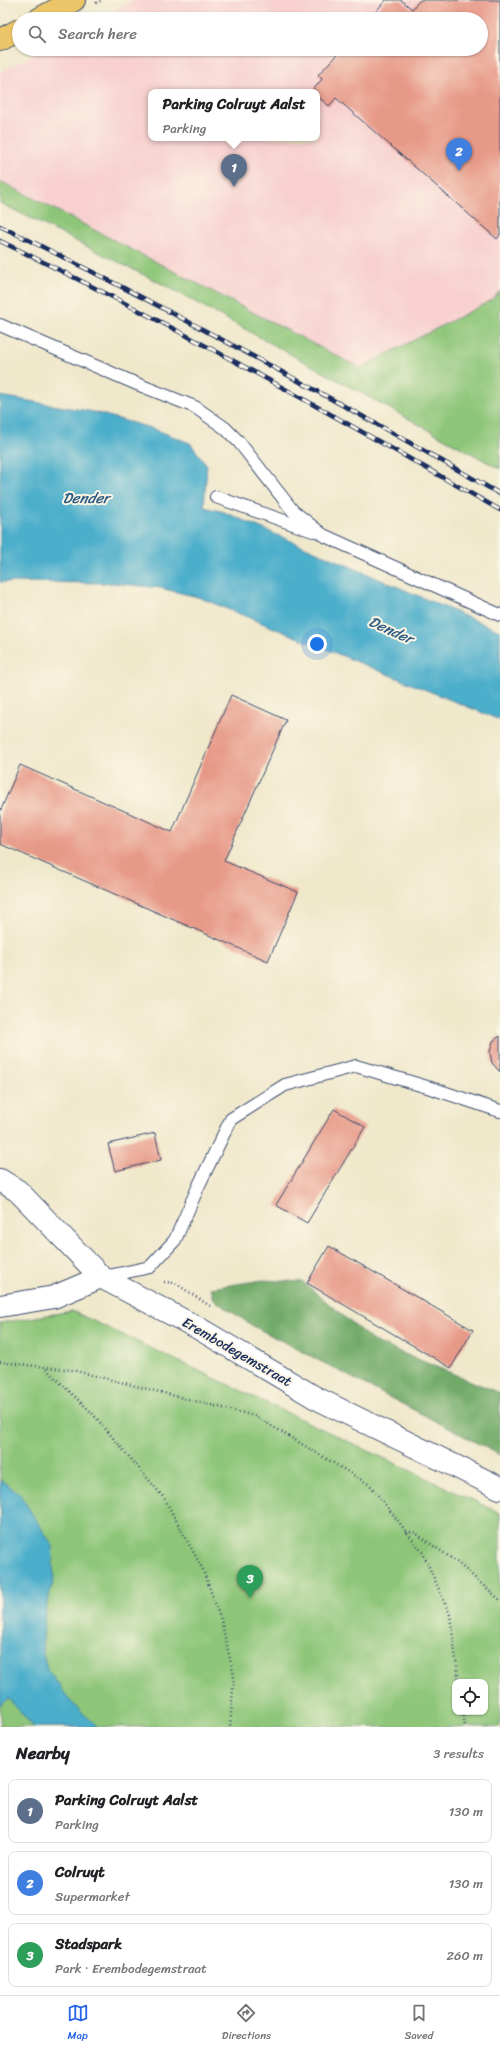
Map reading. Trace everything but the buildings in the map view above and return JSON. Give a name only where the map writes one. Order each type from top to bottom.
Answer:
[{"type":"main road","points":[[52,12],[74,0]]},
{"type":"main road","points":[[0,40],[12,34]]},
{"type":"street","name":"Erembodegemstraat","points":[[0,1180],[18,1191],[101,1278],[198,1328],[316,1398],[500,1488]]},
{"type":"street","points":[[0,1306],[54,1297],[101,1278]]},
{"type":"lane","points":[[0,325],[116,376],[195,407],[225,428],[240,442],[293,511],[323,535]]},
{"type":"lane","points":[[216,497],[323,535],[500,615]]},
{"type":"lane","points":[[101,1278],[150,1267],[175,1240],[199,1185],[232,1119],[284,1084],[356,1066],[434,1089],[500,1111]]},
{"type":"path","points":[[0,1362],[72,1370],[255,1416],[370,1485],[423,1553],[450,1615],[459,1679]]},
{"type":"path","points":[[45,1368],[92,1413],[164,1498],[202,1570],[221,1620],[234,1676],[230,1727]]},
{"type":"path","points":[[406,1532],[414,1532],[458,1563],[500,1600]]},
{"type":"path","points":[[463,1715],[465,1727]]},
{"type":"shaded area","points":[[132,0],[500,0],[500,291],[493,300],[360,368],[0,181],[0,72],[31,56],[488,56],[488,12],[111,12]]},
{"type":"green space","points":[[0,181],[360,368],[492,300],[500,291],[500,469],[168,287],[0,203]]},
{"type":"green space","points":[[263,1280],[303,1282],[373,1341],[500,1393],[500,1455],[253,1326],[214,1300],[211,1288]]},
{"type":"green space","points":[[72,1311],[500,1513],[500,1727],[0,1727],[0,1323]]},
{"type":"water","name":"Dender","points":[[0,396],[94,412],[154,429],[190,443],[207,465],[204,507],[224,512],[500,631],[500,720],[198,597],[160,588],[114,583],[0,582]]},
{"type":"water","points":[[0,1480],[19,1493],[52,1545],[54,1578],[45,1613],[42,1651],[47,1669],[72,1703],[98,1727],[34,1727],[8,1698],[0,1706]]},
{"type":"railway","points":[[0,226],[190,322],[377,424],[500,494]]},
{"type":"railway","points":[[0,241],[190,337],[500,510]]},
{"type":"place","name":"Colruyt","points":[[459,171]]},
{"type":"place","name":"Parking Colruyt Aalst","points":[[234,187]]},
{"type":"place","name":"Stadspark","points":[[250,1598]]}]
